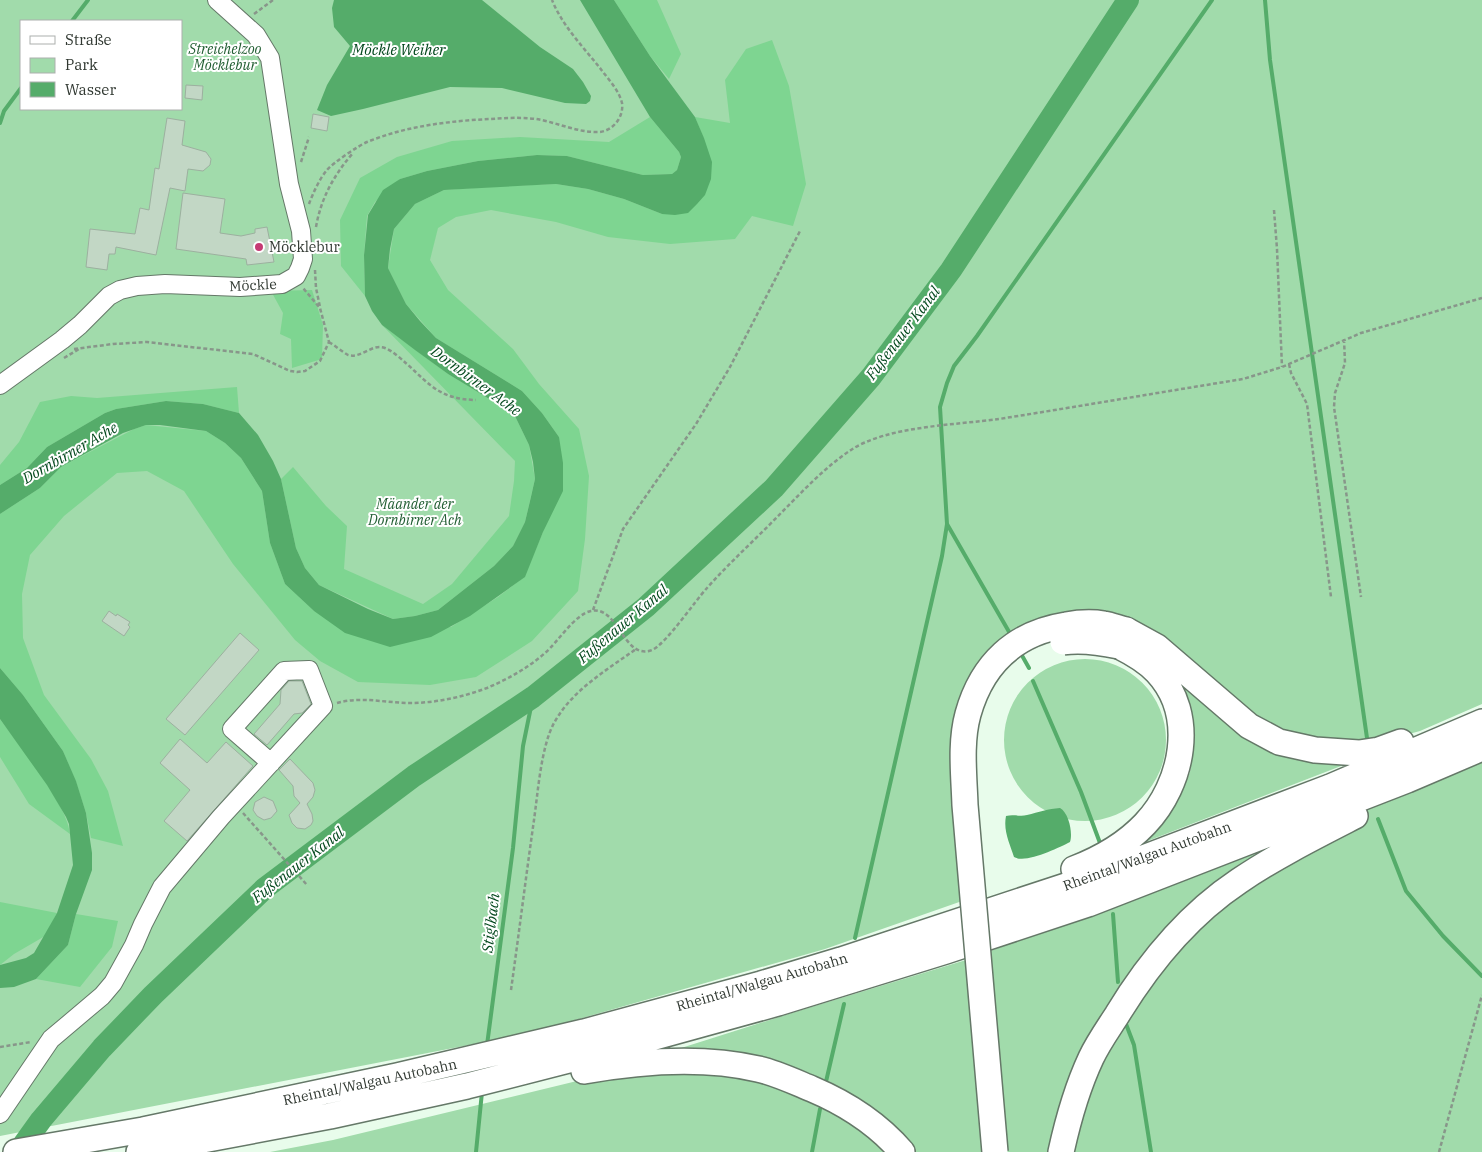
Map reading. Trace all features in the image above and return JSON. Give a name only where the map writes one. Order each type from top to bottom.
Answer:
[{"type":"highway","points":[[939,927],[1002,897],[1092,862],[1146,824],[1160,805],[1178,766],[1181,739],[1179,712],[1169,688],[1156,671],[1122,638],[1102,624],[1076,623],[1048,628],[1027,636],[1003,653],[981,680],[968,715],[963,753],[965,805],[995,1152]]},
{"type":"highway","points":[[1012,1152],[979,800],[978,756],[982,722],[992,696],[1008,672],[1026,656],[1052,644],[1074,640],[1096,641],[1122,638],[1157,647],[1250,726],[1279,742],[1315,750],[1358,753],[1379,750],[1426,734],[1478,733]]},
{"type":"highway","name":"Rheintal/Walgau Autobahn","points":[[16,1152],[142,1130],[467,1086],[505,1064],[1096,876],[1478,733]]},
{"type":"highway","name":"Rheintal/Walgau Autobahn","points":[[139,1152],[328,1104],[466,1061],[505,1064],[608,1050],[778,1003],[946,951],[1088,904],[1407,780],[1478,733]]},
{"type":"highway","points":[[1061,1152],[1074,1102],[1092,1057],[1137,982],[1163,949],[1200,913],[1238,882],[1303,843],[1369,809],[1476,762],[1482,753]]},
{"type":"highway","points":[[505,1064],[539,1079],[643,1063],[680,1061],[718,1063],[759,1069],[830,1097],[861,1116],[891,1139],[902,1152]]},
{"type":"street","name":"Möckle","points":[[0,385],[62,340],[109,296],[120,290],[137,286],[165,284],[263,286],[282,284],[296,276],[303,258],[308,232],[289,184],[270,58],[264,46],[245,25],[217,0]]},
{"type":"street","points":[[0,1114],[51,1039],[102,996],[113,982],[134,946],[162,887],[234,802],[324,706],[309,670],[284,671],[232,729],[271,762]]},
{"type":"path","points":[[245,25],[257,11],[273,0]]},
{"type":"path","points":[[308,232],[310,201],[326,171],[365,143],[398,132],[434,124],[470,120],[526,118],[553,122],[586,131],[600,132],[607,130],[620,118],[622,104],[613,85],[575,37],[552,0]]},
{"type":"path","points":[[299,168],[309,137]]},
{"type":"path","points":[[308,232],[328,188],[344,163],[356,150]]},
{"type":"path","points":[[1274,210],[1282,367]]},
{"type":"path","points":[[593,610],[623,529],[696,424],[730,367],[800,231]]},
{"type":"path","points":[[69,350],[147,342],[253,354],[290,371],[305,371],[320,361],[329,342],[316,288],[315,265]]},
{"type":"path","points":[[296,276],[320,308]]},
{"type":"path","points":[[324,706],[347,700],[366,699],[409,703],[436,701],[484,689],[505,680],[536,660],[580,616],[593,610],[600,610],[607,614],[630,645],[636,649],[644,652],[654,649],[665,640],[691,605],[710,584],[813,482],[850,450],[867,442],[890,434],[1243,379],[1282,367],[1344,339],[1482,298]]},
{"type":"path","points":[[1344,339],[1345,363],[1335,393],[1334,407],[1361,597]]},
{"type":"path","points":[[329,342],[348,355],[377,347],[384,348],[402,360],[441,393],[461,400],[476,400]]},
{"type":"path","points":[[1289,364],[1291,373],[1307,404],[1331,597]]},
{"type":"path","points":[[511,990],[539,784],[547,743],[554,723],[571,700],[601,674],[636,649]]},
{"type":"path","points":[[234,802],[307,885]]},
{"type":"path","points":[[1439,1152],[1482,995]]},
{"type":"path","points":[[0,1047],[51,1039]]},
{"type":"green space","points":[[0,0],[1482,0],[1482,704],[1420,731],[1357,748],[1312,744],[1246,715],[1066,615],[970,685],[965,900],[825,949],[526,1034],[0,1136]]},
{"type":"green space","points":[[1093,659],[1109,662],[1123,668],[1137,677],[1148,688],[1163,716],[1166,740],[1165,756],[1157,778],[1148,792],[1137,803],[1109,818],[1077,821],[1061,818],[1047,812],[1033,803],[1022,792],[1007,764],[1004,732],[1007,716],[1013,702],[1022,688],[1033,677],[1061,662]]},
{"type":"green space","points":[[1181,678],[1232,726],[1354,761],[1145,842],[1178,801],[1190,772],[1195,734]]},
{"type":"green space","points":[[1482,762],[1482,1152],[270,1152],[333,1140],[577,1081],[966,960],[1272,846]]},
{"type":"shaded area","points":[[614,0],[657,0],[681,54],[669,79],[650,56]]},
{"type":"shaded area","points":[[772,40],[789,86],[806,184],[793,226],[752,216],[735,239],[670,244],[608,237],[556,222],[491,210],[456,217],[438,228],[430,260],[448,290],[513,349],[539,384],[579,429],[589,476],[585,539],[578,591],[532,641],[476,677],[430,685],[358,682],[320,661],[295,640],[233,564],[184,491],[147,471],[117,473],[64,516],[30,555],[22,594],[23,638],[44,695],[91,759],[108,791],[123,846],[91,838],[86,813],[63,751],[23,695],[0,668],[0,514],[40,488],[61,467],[134,429],[146,425],[206,431],[225,443],[241,458],[262,491],[270,543],[285,584],[314,611],[451,627],[498,597],[524,577],[543,532],[559,437],[542,413],[522,391],[436,338],[406,304],[388,268],[394,229],[415,204],[444,190],[505,186],[556,184],[588,189],[624,199],[662,214],[704,139],[695,117],[730,123],[725,80],[746,49]]},
{"type":"shaded area","points":[[650,117],[681,157],[677,170],[672,174],[643,175],[567,156],[537,155],[478,161],[427,171],[400,179],[375,202],[367,216],[364,255],[365,296],[341,266],[340,220],[360,178],[397,157],[452,141],[520,137],[609,142]]},
{"type":"shaded area","points":[[312,290],[323,325],[322,359],[292,368],[291,339],[280,334],[283,313],[271,291]]},
{"type":"shaded area","points":[[382,325],[448,374],[514,414],[529,445],[535,479],[525,522],[513,546],[494,566],[438,610],[393,619],[319,585],[305,568],[296,548],[281,479],[293,467],[326,506],[347,526],[344,569],[423,604],[452,584],[509,516],[515,461]]},
{"type":"shaded area","points":[[237,387],[239,413],[203,404],[166,401],[116,409],[105,413],[47,447],[27,468],[0,485],[0,465],[19,442],[40,402],[71,396],[97,398]]},
{"type":"shaded area","points":[[0,719],[52,791],[67,821],[70,834],[29,804],[0,757]]},
{"type":"shaded area","points":[[0,902],[57,913],[45,936],[14,954],[0,965]]},
{"type":"shaded area","points":[[76,914],[118,921],[112,947],[80,987],[36,979],[68,945]]},
{"type":"water","name":"Möckle Weiher","points":[[334,0],[482,0],[540,47],[573,69],[591,96],[590,101],[586,104],[565,103],[502,88],[450,87],[331,116],[317,110],[327,85],[350,46],[334,27],[332,8]]},
{"type":"water","name":"Dornbirner Ache","points":[[580,0],[614,0],[650,56],[695,117],[712,162],[711,179],[705,195],[688,213],[675,215],[662,214],[624,199],[588,189],[556,184],[444,190],[415,204],[394,229],[388,268],[406,304],[436,338],[522,391],[542,413],[559,437],[563,463],[563,491],[543,532],[525,577],[470,616],[431,637],[390,647],[345,633],[314,611],[285,584],[270,543],[262,491],[241,458],[225,443],[206,431],[160,425],[146,425],[123,433],[61,467],[40,488],[0,514],[0,485],[27,468],[47,447],[105,413],[116,409],[166,401],[203,404],[239,413],[258,435],[281,479],[296,548],[305,568],[319,585],[393,619],[438,610],[494,566],[513,546],[525,522],[535,479],[529,445],[514,414],[448,374],[382,325],[372,311],[365,296],[364,255],[368,215],[383,190],[400,179],[427,171],[478,161],[537,155],[567,156],[643,175],[672,174],[677,170],[681,157],[679,152],[650,117]]},
{"type":"water","points":[[0,668],[23,695],[63,751],[76,781],[86,813],[92,853],[92,870],[76,914],[68,945],[36,979],[14,987],[0,988],[0,965],[26,958],[34,953],[57,913],[73,865],[69,824],[66,817],[47,785],[0,719]]},
{"type":"water","points":[[1060,808],[1066,814],[1070,824],[1070,842],[1034,857],[1019,859],[1014,857],[1006,832],[1006,816],[1024,816]]},
{"type":"building","points":[[186,85],[203,86],[202,100],[185,98]]},
{"type":"building","points":[[313,114],[329,117],[327,131],[311,128]]},
{"type":"building","points":[[167,118],[185,121],[182,145],[206,152],[211,159],[210,165],[203,171],[188,169],[185,191],[170,188],[156,255],[116,247],[115,254],[109,254],[107,270],[86,267],[90,229],[135,234],[140,208],[149,210],[155,168],[159,169]]},
{"type":"building","points":[[183,193],[225,199],[220,233],[241,236],[255,233],[255,229],[267,227],[274,262],[247,265],[246,259],[176,249]]},
{"type":"building","points":[[109,611],[130,622],[128,625],[130,627],[124,636],[102,621]]},
{"type":"building","points":[[240,633],[259,650],[185,735],[166,719]]},
{"type":"building","points":[[289,681],[302,681],[311,704],[302,713],[294,714],[267,745],[254,734],[280,704],[281,690]]},
{"type":"building","points":[[180,739],[207,763],[226,742],[253,766],[187,841],[164,821],[190,790],[160,763]]},
{"type":"building","points":[[290,759],[313,783],[315,790],[313,797],[307,804],[313,821],[305,829],[297,828],[292,823],[289,815],[300,803],[294,796],[293,786],[279,770]]},
{"type":"building","points":[[264,797],[273,801],[277,811],[271,818],[264,820],[257,816],[253,810],[255,802]]},
{"type":"waterway","points":[[73,20],[88,0]]},
{"type":"waterway","name":"Fußenauer Kanal","points":[[18,1152],[41,1120],[102,1048],[153,995],[265,888],[414,776],[533,697],[646,607],[774,488],[871,377],[951,270],[1128,0]]},
{"type":"waterway","points":[[855,938],[942,556],[947,524],[940,407],[947,383],[954,366],[977,336],[1212,0]]},
{"type":"waterway","points":[[1265,0],[1270,60],[1367,738]]},
{"type":"waterway","points":[[0,123],[4,111],[20,89]]},
{"type":"waterway","points":[[947,524],[1012,637]]},
{"type":"waterway","points":[[1020,652],[1029,668]]},
{"type":"waterway","points":[[1033,681],[1081,792],[1100,843]]},
{"type":"waterway","name":"Stiglbach","points":[[487,1045],[513,848],[523,746],[533,697]]},
{"type":"waterway","points":[[1378,819],[1406,891],[1443,936],[1482,976]]},
{"type":"waterway","points":[[1113,914],[1118,982]]},
{"type":"waterway","points":[[825,1086],[844,1004]]},
{"type":"waterway","points":[[1126,1024],[1134,1045],[1151,1152]]},
{"type":"waterway","name":"Stiglbach","points":[[476,1152],[482,1092]]},
{"type":"waterway","points":[[812,1152],[820,1109]]},
{"type":"place","name":"Möcklebur","points":[[259,247]]},
{"type":"park label","name":"Streichelzoo Möcklebur","points":[[225,58]]},
{"type":"park label","name":"Mäander der Dornbirner Ach","points":[[415,512]]}]
